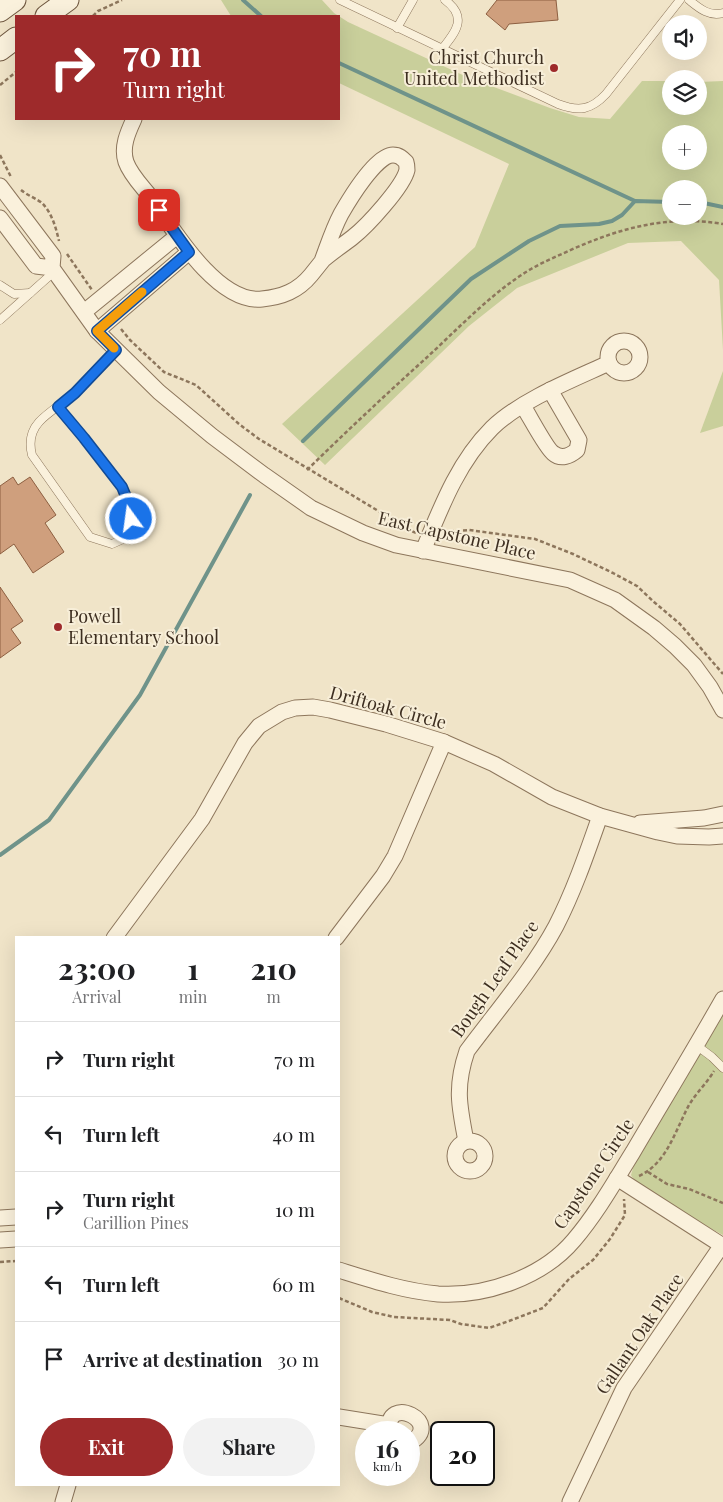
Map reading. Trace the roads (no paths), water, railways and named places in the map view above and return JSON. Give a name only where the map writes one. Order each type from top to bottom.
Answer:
[{"type":"main road","points":[[0,11],[15,0]]},
{"type":"main road","points":[[47,15],[68,0]]},
{"type":"main road","points":[[0,50],[15,39]]},
{"type":"street","points":[[134,120],[124,147],[126,162],[177,236],[189,252],[220,284],[233,293],[246,298],[260,300],[283,296],[298,289],[322,261],[366,226],[400,183],[407,170],[406,162],[399,155],[391,155],[382,159],[359,187],[341,214],[322,261]]},
{"type":"street","name":"East Capstone Place","points":[[0,186],[52,256],[54,270],[97,331],[159,392],[264,476],[311,508],[363,533],[396,545],[570,580],[615,600],[654,628],[694,665],[710,687],[723,710]]},
{"type":"street","points":[[0,218],[36,266],[54,270]]},
{"type":"street","points":[[84,312],[177,236]]},
{"type":"street","points":[[97,331],[189,252]]},
{"type":"street","points":[[423,551],[442,503],[466,461],[492,428],[511,413],[550,390],[609,363]]},
{"type":"street","points":[[524,406],[552,453],[562,457],[570,456],[577,450],[579,440],[550,390]]},
{"type":"street","name":"Driftoak Circle","points":[[115,936],[202,819],[245,743],[259,726],[282,712],[295,708],[312,707],[330,710],[386,724],[444,742],[494,764],[552,798],[600,816],[677,836],[723,836]]},
{"type":"street","points":[[338,936],[383,876],[395,856],[444,742]]},
{"type":"street","name":"Driftoak Circle","points":[[630,824],[723,814]]},
{"type":"street","name":"Bough Leaf Place","points":[[466,1141],[458,1104],[461,1068],[466,1051],[542,949],[556,926],[600,816]]},
{"type":"street","name":"Capstone Circle","points":[[344,1272],[409,1290],[440,1294],[490,1289],[533,1273],[555,1258],[574,1241],[617,1178],[723,999]]},
{"type":"street","points":[[617,1178],[723,1245]]},
{"type":"street","points":[[0,1218],[15,1217]]},
{"type":"street","points":[[0,1240],[15,1239]]},
{"type":"street","name":"Gallant Oak Place","points":[[570,1502],[624,1388],[723,1245]]},
{"type":"street","points":[[390,1421],[398,1414],[407,1412],[416,1417],[418,1421]]},
{"type":"street","points":[[340,1417],[356,1421]]},
{"type":"street","points":[[63,1502],[68,1486]]},
{"type":"lane","points":[[340,0],[558,104],[580,109],[598,103],[680,0]]},
{"type":"lane","points":[[397,28],[413,0]]},
{"type":"lane","points":[[442,50],[458,25],[455,9],[445,0]]},
{"type":"lane","points":[[689,0],[700,9],[712,14],[723,13]]},
{"type":"lane","points":[[0,320],[54,270]]},
{"type":"lane","points":[[0,285],[14,294],[30,294]]},
{"type":"lane","points":[[58,407],[116,480],[129,504],[131,530],[121,540],[112,544],[90,537],[32,455],[29,445],[31,436],[39,422],[75,393],[116,350]]},
{"type":"lane","points":[[696,1045],[723,1068]]},
{"type":"waterway","points":[[243,0],[260,15]]},
{"type":"waterway","points":[[340,63],[635,201]]},
{"type":"waterway","points":[[303,441],[471,279],[529,241],[560,226],[599,224],[612,221],[622,215],[635,201],[662,202]]},
{"type":"waterway","points":[[707,204],[723,207]]},
{"type":"waterway","points":[[0,855],[49,820],[140,695],[250,495]]},
{"type":"place","name":"Christ Church United Methodist","points":[[554,68]]},
{"type":"place","name":"Powell Elementary School","points":[[58,627]]}]
